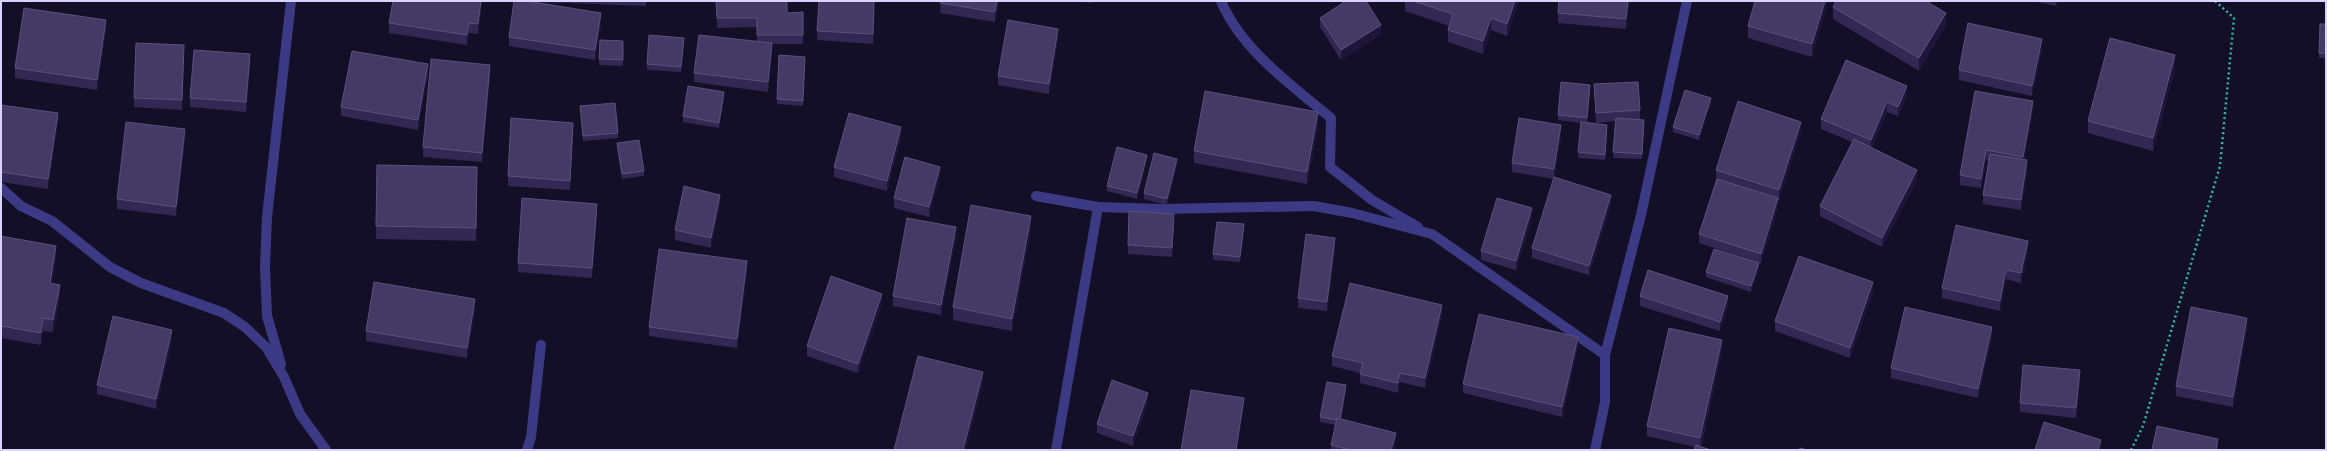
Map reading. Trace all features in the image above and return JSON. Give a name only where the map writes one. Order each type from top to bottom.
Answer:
[{"type":"street","points":[[284,377],[267,316],[265,267],[267,217],[290,1]]},
{"type":"street","points":[[1221,1],[1228,18],[1272,69],[1330,118],[1330,167],[1372,200],[1432,234],[1605,355]]},
{"type":"street","points":[[1595,450],[1606,402],[1605,355],[1642,215],[1687,1]]},
{"type":"street","points":[[1,188],[21,206],[52,221],[110,267],[142,283],[224,313],[245,327],[266,347],[284,377],[300,414],[326,450]]},
{"type":"street","points":[[1036,196],[1098,207],[1163,209],[1314,206],[1352,212],[1432,234]]},
{"type":"street","points":[[1056,450],[1098,207]]},
{"type":"street","points":[[527,450],[541,345]]},
{"type":"path","points":[[2131,450],[2143,426],[2220,166],[2234,18],[2215,1]]},
{"type":"building","points":[[393,1],[481,1],[478,24],[469,23],[467,35],[389,23]]},
{"type":"building","points":[[514,1],[527,1],[601,13],[595,50],[509,37]]},
{"type":"building","points":[[716,1],[787,1],[787,13],[803,12],[803,35],[757,35],[757,18],[717,18]]},
{"type":"building","points":[[819,1],[874,1],[873,34],[817,31]]},
{"type":"building","points":[[941,1],[997,1],[995,12],[940,3]]},
{"type":"building","points":[[1346,1],[1366,1],[1381,25],[1341,50],[1320,18]]},
{"type":"building","points":[[1413,1],[1515,1],[1507,24],[1491,18],[1483,41],[1448,30],[1453,14]]},
{"type":"building","points":[[1559,1],[1628,1],[1626,19],[1558,13]]},
{"type":"building","points":[[1755,1],[1825,1],[1812,44],[1748,26]]},
{"type":"building","points":[[1836,1],[1926,1],[1946,13],[1919,58],[1833,7]]},
{"type":"building","points":[[24,8],[106,20],[97,80],[15,68]]},
{"type":"building","points":[[1008,20],[1058,29],[1049,84],[998,76]]},
{"type":"building","points":[[1968,23],[2042,39],[2032,86],[1959,70]]},
{"type":"building","points":[[2320,24],[2326,24],[2326,53],[2319,53]]},
{"type":"building","points":[[649,35],[684,38],[681,67],[647,64]]},
{"type":"building","points":[[699,35],[772,43],[768,82],[694,73]]},
{"type":"building","points":[[2110,38],[2175,55],[2153,138],[2088,121]]},
{"type":"building","points":[[600,40],[623,41],[623,60],[599,59]]},
{"type":"building","points":[[136,43],[184,45],[182,100],[134,98]]},
{"type":"building","points":[[194,50],[250,54],[246,102],[190,98]]},
{"type":"building","points":[[352,51],[428,64],[418,120],[341,107]]},
{"type":"building","points":[[779,55],[805,57],[803,101],[777,99]]},
{"type":"building","points":[[431,59],[490,65],[482,153],[423,147]]},
{"type":"building","points":[[1846,60],[1907,86],[1898,107],[1887,102],[1871,140],[1821,119]]},
{"type":"building","points":[[1561,82],[1590,85],[1587,118],[1558,115]]},
{"type":"building","points":[[1638,82],[1640,110],[1596,113],[1594,84]]},
{"type":"building","points":[[688,86],[724,92],[719,123],[683,116]]},
{"type":"building","points":[[1685,90],[1711,98],[1699,135],[1673,127]]},
{"type":"building","points":[[1205,91],[1318,112],[1307,172],[1194,151]]},
{"type":"building","points":[[1975,91],[2033,101],[2023,157],[1986,150],[1981,179],[1960,175]]},
{"type":"building","points":[[1738,101],[1801,122],[1779,190],[1716,170]]},
{"type":"building","points":[[615,103],[618,133],[583,136],[580,106]]},
{"type":"building","points":[[1,105],[58,113],[48,179],[1,172]]},
{"type":"building","points":[[849,113],[901,127],[887,181],[834,167]]},
{"type":"building","points":[[511,118],[573,123],[570,181],[508,176]]},
{"type":"building","points":[[1519,118],[1561,125],[1554,169],[1512,163]]},
{"type":"building","points":[[1616,118],[1644,120],[1642,154],[1613,152]]},
{"type":"building","points":[[126,122],[185,129],[176,207],[117,199]]},
{"type":"building","points":[[1581,122],[1607,125],[1605,155],[1578,152]]},
{"type":"building","points":[[1854,139],[1917,170],[1882,238],[1820,206]]},
{"type":"building","points":[[639,140],[644,171],[622,174],[617,143]]},
{"type":"building","points":[[1117,147],[1147,155],[1137,193],[1107,186]]},
{"type":"building","points":[[1154,153],[1177,159],[1167,199],[1144,193]]},
{"type":"building","points":[[1990,154],[2027,160],[2021,200],[1983,195]]},
{"type":"building","points":[[905,157],[940,167],[929,207],[894,198]]},
{"type":"building","points":[[377,165],[477,167],[476,228],[376,226]]},
{"type":"building","points":[[1554,177],[1611,195],[1589,266],[1532,248]]},
{"type":"building","points":[[1717,179],[1778,198],[1761,254],[1699,234]]},
{"type":"building","points":[[684,186],[720,195],[711,238],[675,230]]},
{"type":"building","points":[[522,198],[597,204],[592,268],[518,263]]},
{"type":"building","points":[[1497,198],[1532,208],[1516,261],[1481,251]]},
{"type":"building","points":[[971,205],[1031,216],[1012,319],[953,307]]},
{"type":"building","points":[[1129,211],[1174,214],[1172,248],[1128,245]]},
{"type":"building","points":[[907,218],[956,227],[941,305],[893,296]]},
{"type":"building","points":[[1217,222],[1244,224],[1240,257],[1213,254]]},
{"type":"building","points":[[1956,225],[2028,241],[2021,273],[2006,270],[2000,301],[1942,288]]},
{"type":"building","points":[[1306,234],[1335,238],[1327,302],[1298,298]]},
{"type":"building","points":[[1,236],[56,246],[50,283],[60,285],[53,320],[43,318],[41,333],[1,326]]},
{"type":"building","points":[[659,249],[747,261],[737,339],[649,327]]},
{"type":"building","points":[[1714,249],[1759,263],[1751,286],[1706,272]]},
{"type":"building","points":[[1799,256],[1873,282],[1850,348],[1775,321]]},
{"type":"building","points":[[1648,270],[1728,296],[1720,322],[1640,296]]},
{"type":"building","points":[[831,276],[882,294],[858,364],[807,346]]},
{"type":"building","points":[[374,282],[475,299],[467,348],[366,331]]},
{"type":"building","points":[[1350,283],[1442,305],[1425,378],[1400,373],[1398,383],[1360,374],[1363,363],[1332,356]]},
{"type":"building","points":[[1905,307],[1992,327],[1978,389],[1891,368]]},
{"type":"building","points":[[2191,307],[2247,318],[2233,397],[2176,386]]},
{"type":"building","points":[[1479,314],[1578,337],[1562,407],[1463,384]]},
{"type":"building","points":[[113,316],[172,330],[156,399],[97,385]]},
{"type":"building","points":[[1669,328],[1722,340],[1700,438],[1647,426]]},
{"type":"building","points":[[918,356],[983,372],[963,450],[894,450]]},
{"type":"building","points":[[2023,365],[2080,370],[2076,408],[2020,403]]},
{"type":"building","points":[[1112,380],[1148,393],[1133,436],[1097,424]]},
{"type":"building","points":[[1327,382],[1346,385],[1340,419],[1337,418],[1337,420],[1320,417]]},
{"type":"building","points":[[1191,390],[1244,398],[1236,450],[1181,450]]},
{"type":"building","points":[[1337,418],[1396,433],[1391,450],[1351,450],[1331,445]]},
{"type":"building","points":[[2044,422],[2101,440],[2098,450],[2035,450]]},
{"type":"building","points":[[2157,426],[2218,439],[2216,450],[2152,450]]},
{"type":"building","points":[[1696,445],[1711,450],[1694,450]]}]
